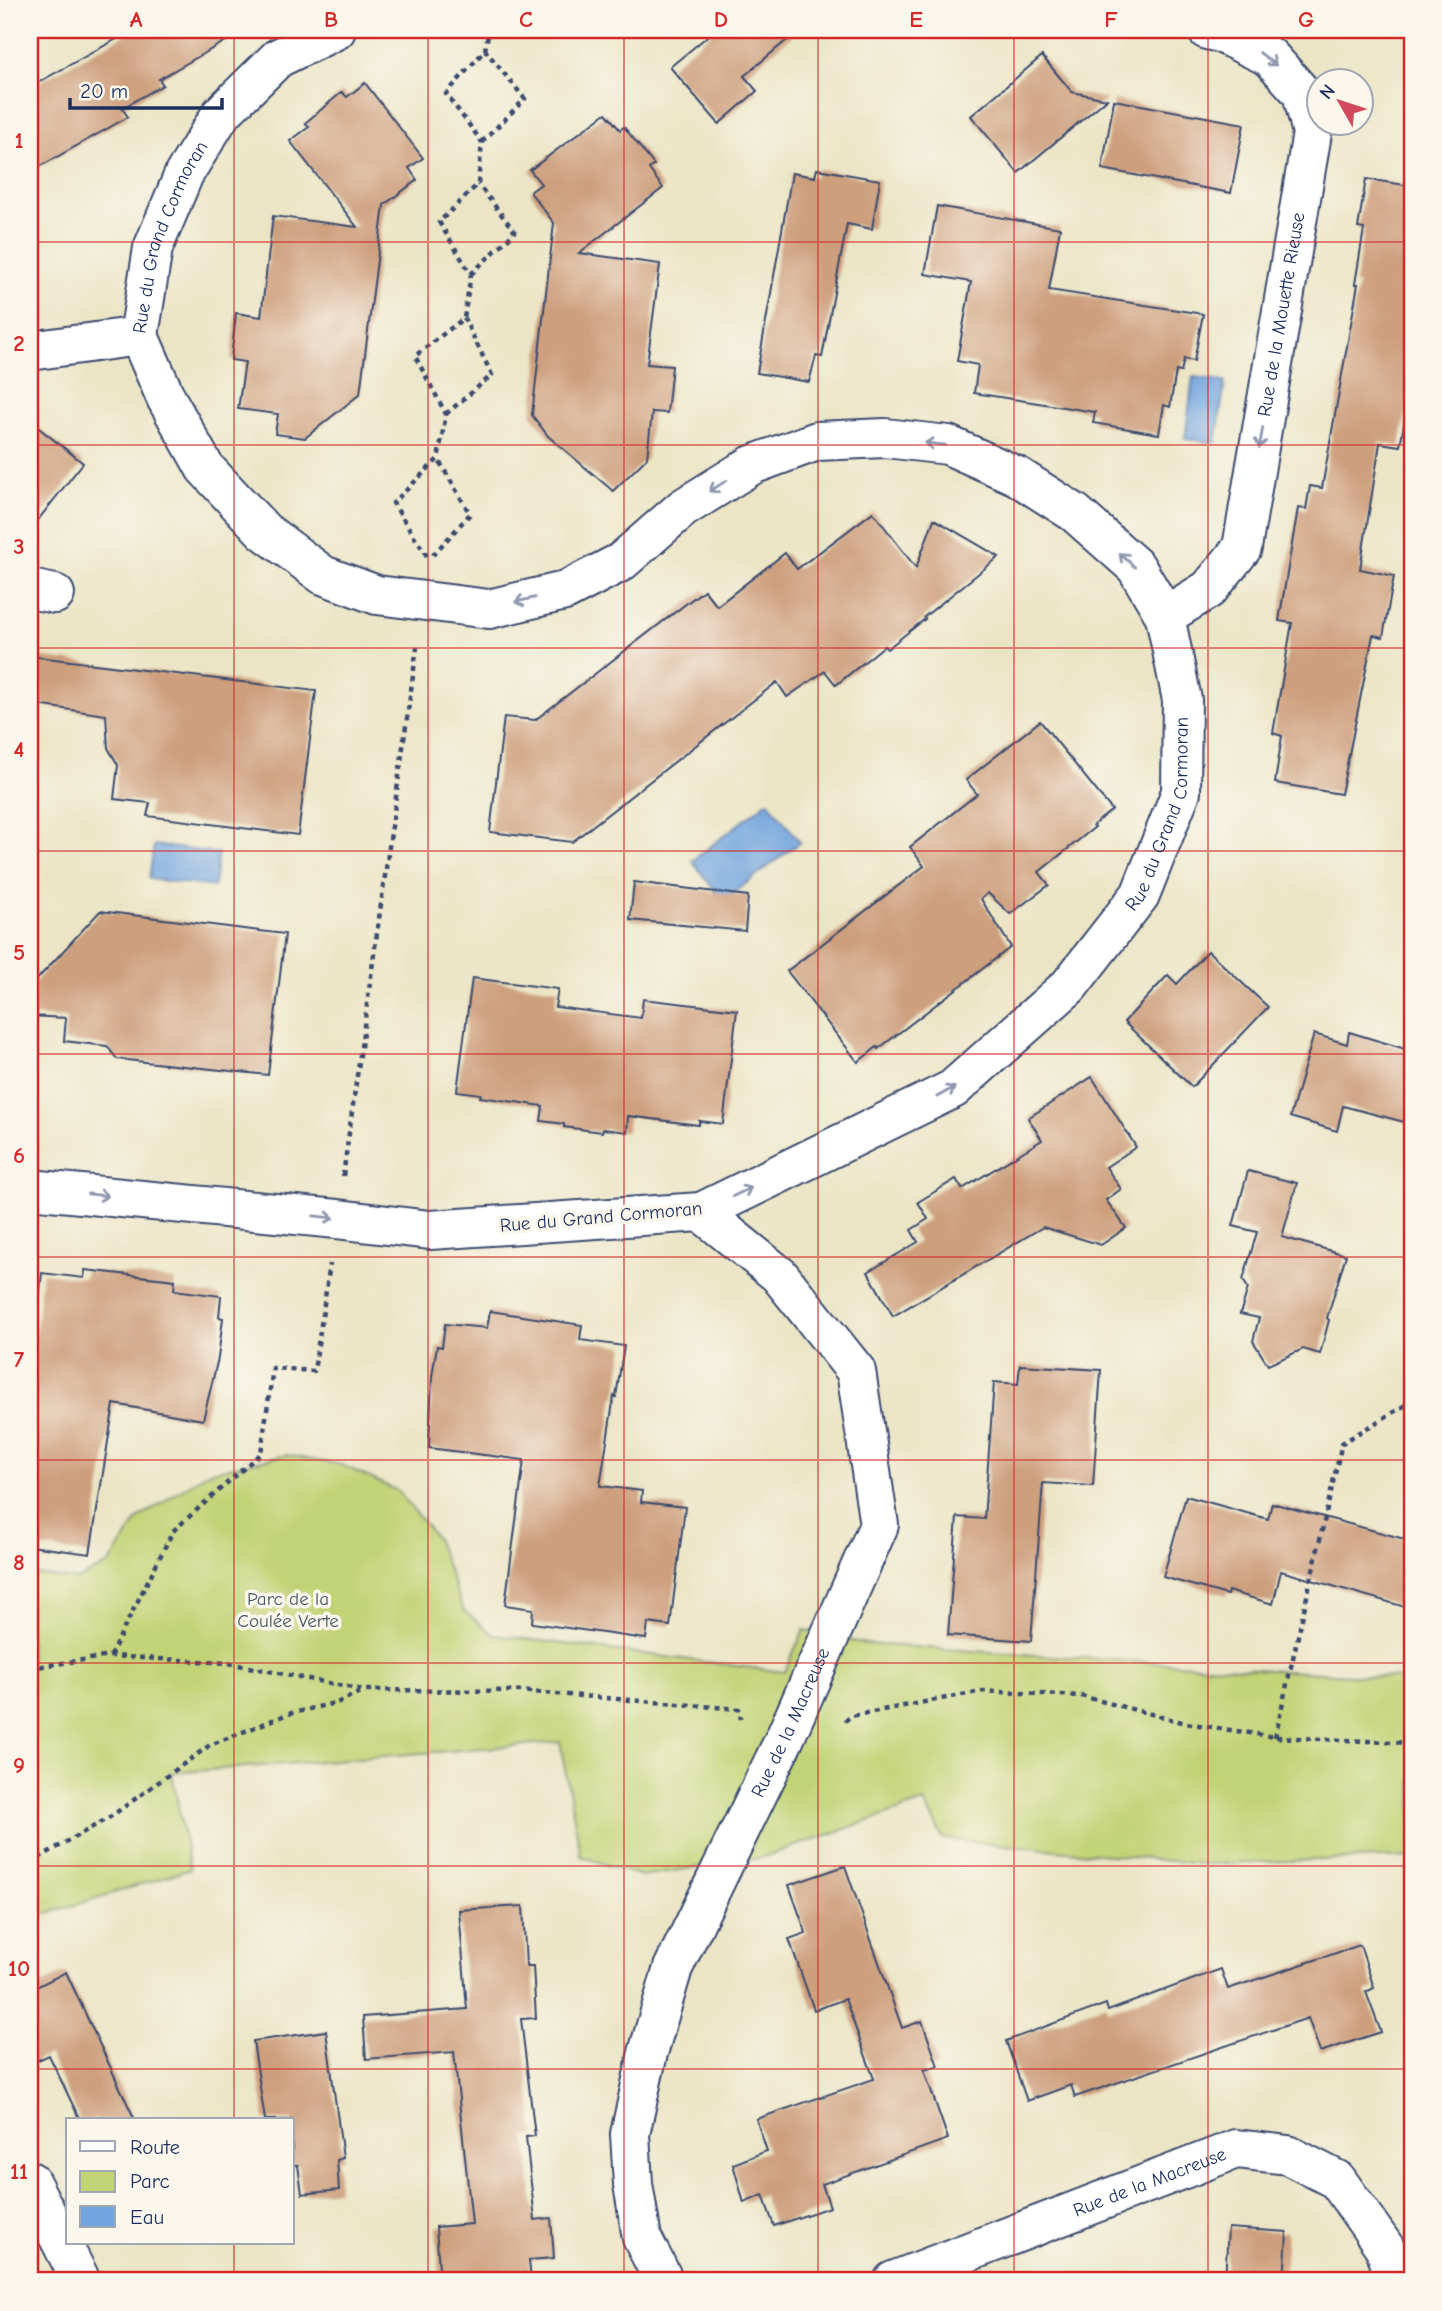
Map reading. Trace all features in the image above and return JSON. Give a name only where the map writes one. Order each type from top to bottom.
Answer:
[{"type":"street","name":"Rue du Grand Cormoran","points":[[30,1189],[430,1230],[701,1212],[953,1089],[1069,986],[1140,895],[1181,792],[1182,700],[1165,616],[1136,568],[1074,513],[1017,476],[948,445],[885,438],[817,441],[752,465],[683,508],[621,562],[565,591],[489,609],[377,594],[323,575],[264,531],[205,468],[166,398],[139,336],[153,248],[184,174],[221,114],[278,58],[336,30]]},
{"type":"street","name":"Rue de la Mouette Rieuse","points":[[1165,616],[1209,589],[1242,548],[1312,132],[1302,93],[1269,57],[1220,33],[1208,30]]},
{"type":"street","points":[[30,351],[139,336]]},
{"type":"street","name":"Rue de la Macreuse","points":[[664,2281],[642,2238],[633,2184],[630,2134],[648,2053],[673,1968],[784,1740],[879,1525],[856,1371],[779,1275],[701,1212]]},
{"type":"street","name":"Rue de la Macreuse","points":[[893,2281],[1236,2149],[1288,2155],[1337,2180],[1385,2248],[1395,2281]]},
{"type":"street","points":[[30,2180],[79,2277],[71,2281]]},
{"type":"path","points":[[482,142],[525,99],[485,50]]},
{"type":"path","points":[[471,274],[514,232],[478,184]]},
{"type":"path","points":[[446,414],[492,375],[464,318]]},
{"type":"path","points":[[429,559],[470,514],[438,459]]},
{"type":"path","points":[[110,1656],[173,1531],[261,1453],[273,1368],[314,1371],[337,1219]]},
{"type":"path","points":[[1275,1737],[1342,1443],[1412,1401]]},
{"type":"path","points":[[30,1668],[110,1656],[229,1663],[363,1690],[520,1691],[739,1709],[743,1726],[815,1747],[851,1716],[983,1690],[1081,1696],[1186,1723],[1275,1737],[1412,1743]]},
{"type":"path","points":[[30,1863],[110,1817],[210,1745],[288,1714],[339,1702],[363,1690]]},
{"type":"green space","name":"Parc de la Coulée Verte","points":[[286,1455],[342,1465],[398,1491],[436,1538],[464,1611],[494,1635],[784,1672],[804,1630],[866,1644],[1412,1679],[1412,1857],[1202,1864],[943,1839],[924,1802],[760,1858],[640,1876],[581,1856],[560,1742],[172,1773],[190,1869],[30,1919],[30,1574],[77,1580],[109,1564],[138,1519],[208,1472]]},
{"type":"water","points":[[1193,377],[1225,381],[1216,443],[1185,439]]},
{"type":"water","points":[[768,801],[800,842],[723,901],[692,861]]},
{"type":"water","points":[[154,845],[218,853],[214,887],[149,879]]},
{"type":"building","points":[[133,30],[245,30],[159,79],[163,85],[122,108],[128,117],[30,172],[30,87]]},
{"type":"building","points":[[715,30],[799,30],[744,76],[757,91],[719,124],[670,67]]},
{"type":"building","points":[[1042,56],[1072,92],[1107,99],[1018,173],[971,116]]},
{"type":"building","points":[[365,83],[423,158],[409,168],[417,180],[384,205],[360,394],[305,438],[275,434],[278,414],[238,409],[245,362],[231,360],[236,313],[261,317],[273,216],[357,227],[290,141],[309,127],[305,123],[342,92],[347,97]]},
{"type":"building","points":[[1114,100],[1244,124],[1231,193],[1102,169]]},
{"type":"building","points":[[606,113],[620,130],[624,127],[654,165],[649,169],[663,188],[579,253],[660,264],[647,364],[672,366],[667,413],[652,412],[647,458],[613,491],[548,436],[532,415],[554,223],[530,192],[541,184],[530,170]]},
{"type":"building","points":[[817,169],[880,180],[872,229],[847,224],[822,357],[816,356],[809,382],[757,373],[792,173],[815,177]]},
{"type":"building","points":[[1366,179],[1412,186],[1412,409],[1407,408],[1400,446],[1380,443],[1360,569],[1394,576],[1383,637],[1373,635],[1341,794],[1275,783],[1282,736],[1273,733],[1292,623],[1279,621],[1298,508],[1306,509],[1310,486],[1322,488],[1358,284],[1355,284],[1364,229],[1358,228]]},
{"type":"building","points":[[937,206],[1060,228],[1049,290],[1203,314],[1194,361],[1184,359],[1181,372],[1176,371],[1170,407],[1164,405],[1159,434],[1093,423],[1095,412],[974,393],[978,365],[957,361],[971,282],[925,274]]},
{"type":"building","points":[[30,421],[83,463],[30,530]]},
{"type":"building","points":[[873,512],[916,568],[934,519],[999,557],[887,649],[884,646],[836,685],[825,671],[787,697],[777,682],[572,842],[490,832],[504,717],[535,720],[704,590],[717,606],[785,553],[797,569]]},
{"type":"building","points":[[30,656],[316,691],[298,835],[147,816],[150,803],[114,799],[118,765],[108,748],[106,715],[30,704]]},
{"type":"building","points":[[1040,721],[1112,810],[1039,872],[1049,885],[1010,914],[988,893],[981,899],[1011,947],[858,1062],[787,971],[924,866],[910,847],[977,794],[966,780]]},
{"type":"building","points":[[634,882],[748,896],[745,931],[630,920]]},
{"type":"building","points":[[100,911],[285,934],[268,1075],[117,1059],[107,1046],[64,1041],[66,1018],[30,1016],[30,987]]},
{"type":"building","points":[[1208,951],[1268,1007],[1192,1087],[1124,1022],[1168,975],[1177,984]]},
{"type":"building","points":[[472,978],[558,989],[555,1007],[641,1018],[643,999],[737,1010],[723,1124],[699,1121],[699,1125],[628,1116],[627,1132],[603,1129],[602,1132],[541,1121],[543,1106],[457,1091]]},
{"type":"building","points":[[1349,1032],[1412,1051],[1412,1124],[1343,1106],[1337,1131],[1290,1117],[1314,1034],[1347,1044]]},
{"type":"building","points":[[1092,1077],[1136,1147],[1106,1167],[1121,1189],[1106,1200],[1126,1228],[1101,1245],[1043,1227],[893,1316],[868,1272],[918,1242],[911,1230],[928,1219],[918,1202],[956,1179],[962,1189],[1042,1140],[1028,1118]]},
{"type":"building","points":[[1248,1171],[1297,1183],[1282,1237],[1346,1255],[1327,1318],[1329,1320],[1320,1354],[1303,1349],[1268,1365],[1253,1341],[1259,1318],[1240,1314],[1248,1288],[1243,1280],[1257,1232],[1233,1226]]},
{"type":"building","points":[[85,1270],[175,1280],[174,1290],[221,1296],[219,1317],[223,1318],[218,1358],[203,1420],[114,1404],[90,1554],[30,1546],[30,1383],[42,1273],[84,1278]]},
{"type":"building","points":[[490,1311],[582,1325],[580,1340],[624,1346],[600,1486],[642,1491],[641,1502],[685,1507],[670,1626],[648,1623],[646,1639],[532,1623],[533,1609],[505,1605],[524,1460],[429,1448],[432,1376],[437,1346],[442,1347],[445,1324],[487,1328]]},
{"type":"building","points":[[1020,1365],[1101,1370],[1093,1486],[1043,1483],[1031,1641],[948,1635],[957,1517],[984,1519],[994,1382],[1018,1384]]},
{"type":"building","points":[[1186,1496],[1268,1519],[1272,1503],[1412,1541],[1412,1609],[1281,1571],[1273,1604],[1228,1591],[1227,1595],[1163,1577]]},
{"type":"building","points":[[845,1866],[902,2028],[922,2021],[938,2066],[924,2070],[948,2139],[822,2184],[830,2207],[774,2226],[763,2195],[744,2203],[733,2164],[767,2151],[756,2119],[874,2079],[845,1999],[814,2010],[789,1939],[806,1933],[789,1885]]},
{"type":"building","points":[[523,1906],[526,1966],[533,1966],[536,2018],[521,2019],[535,2136],[526,2137],[535,2220],[551,2218],[554,2258],[529,2260],[531,2281],[440,2281],[436,2227],[472,2224],[454,2052],[366,2059],[363,2017],[467,2009],[459,1910]]},
{"type":"building","points":[[1360,1945],[1374,1988],[1366,1992],[1381,2032],[1320,2052],[1308,2018],[1075,2097],[1071,2085],[1027,2101],[1006,2041],[1106,2004],[1108,2011],[1221,1969],[1228,1989]]},
{"type":"building","points":[[66,1972],[134,2118],[79,2118],[49,2055],[30,2064],[30,1990]]},
{"type":"building","points":[[326,2031],[343,2158],[337,2160],[339,2190],[302,2194],[298,2165],[294,2165],[294,2118],[265,2118],[253,2041]]},
{"type":"building","points":[[1228,2228],[1287,2232],[1284,2281],[1225,2281]]}]
